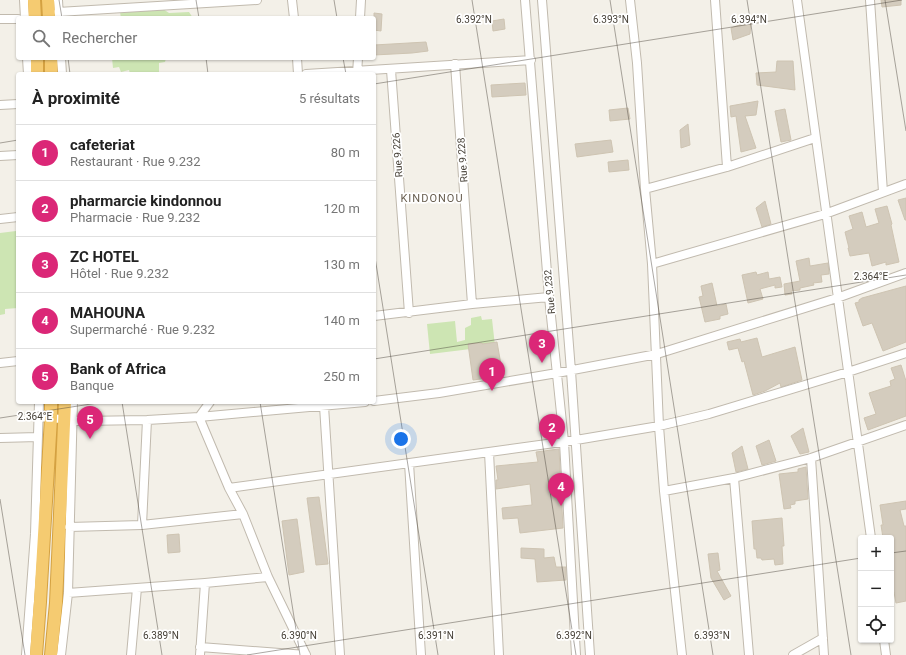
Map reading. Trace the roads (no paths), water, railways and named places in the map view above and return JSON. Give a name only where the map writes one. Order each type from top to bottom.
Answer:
[{"type":"highway","points":[[34,0],[35,16]]},
{"type":"highway","points":[[48,0],[55,16]]},
{"type":"highway","points":[[37,60],[37,72]]},
{"type":"highway","points":[[51,60],[52,72]]},
{"type":"highway","points":[[36,655],[41,595],[45,418],[50,404]]},
{"type":"highway","points":[[52,655],[69,421],[65,404]]},
{"type":"street","points":[[24,0],[25,16]]},
{"type":"street","points":[[58,0],[55,16],[257,0]]},
{"type":"street","points":[[292,0],[294,16]]},
{"type":"street","points":[[360,16],[362,0]]},
{"type":"street","name":"Rue 9.232","points":[[525,0],[549,297],[564,442],[576,655]]},
{"type":"street","name":"Rue 9.232","points":[[542,0],[571,371],[590,655]]},
{"type":"street","points":[[630,0],[637,63],[644,190],[652,264],[659,426],[664,492],[682,655]]},
{"type":"street","points":[[714,0],[727,167]]},
{"type":"street","points":[[797,0],[825,214],[871,535]]},
{"type":"street","points":[[870,0],[884,192]]},
{"type":"street","points":[[0,20],[16,19]]},
{"type":"street","points":[[27,60],[28,72]]},
{"type":"street","points":[[61,60],[62,72]]},
{"type":"street","points":[[297,60],[298,72]]},
{"type":"street","points":[[358,60],[357,72],[455,64],[531,60]]},
{"type":"street","name":"Rue 9.228","points":[[455,64],[472,304]]},
{"type":"street","name":"Rue 9.226","points":[[391,70],[409,313]]},
{"type":"street","points":[[0,106],[16,104]]},
{"type":"street","points":[[644,190],[727,167],[815,138]]},
{"type":"street","points":[[0,156],[16,155]]},
{"type":"street","points":[[652,264],[825,214],[906,184]]},
{"type":"street","points":[[0,219],[16,217]]},
{"type":"street","points":[[376,401],[438,393],[571,371],[657,354],[837,298],[906,273]]},
{"type":"street","points":[[376,316],[409,313],[472,304],[549,297]]},
{"type":"street","points":[[228,488],[564,442],[659,426],[709,414],[906,353]]},
{"type":"street","points":[[0,363],[16,361]]},
{"type":"street","points":[[26,655],[36,534],[38,436],[45,418],[40,404]]},
{"type":"street","points":[[61,655],[68,593],[69,421],[73,404]]},
{"type":"street","points":[[199,417],[209,404]]},
{"type":"street","points":[[45,418],[69,421],[147,420],[199,417],[344,404]]},
{"type":"street","points":[[324,406],[340,655]]},
{"type":"street","points":[[199,417],[228,488],[243,514],[268,577],[306,655],[200,651],[205,583]]},
{"type":"street","points":[[142,525],[147,420]]},
{"type":"street","points":[[664,492],[734,478],[811,458],[906,425]]},
{"type":"street","points":[[0,438],[38,436]]},
{"type":"street","points":[[489,452],[499,655]]},
{"type":"street","points":[[811,458],[824,655]]},
{"type":"street","points":[[409,463],[421,655]]},
{"type":"street","points":[[734,478],[749,655]]},
{"type":"street","points":[[69,527],[142,525],[243,514]]},
{"type":"street","points":[[68,593],[268,577]]},
{"type":"street","points":[[131,655],[137,588]]},
{"type":"street","points":[[794,655],[823,638]]},
{"type":"street","points":[[884,643],[886,655]]},
{"type":"place","name":"ZC HOTEL","points":[[542,363]]},
{"type":"place","name":"cafeteriat","points":[[492,391]]},
{"type":"place","name":"Bank of Africa","points":[[90,439]]},
{"type":"place","name":"pharmarcie kindonnou","points":[[552,447]]},
{"type":"place","name":"MAHOUNA","points":[[561,506]]},
{"type":"district","name":"KINDONOU","points":[[432,198]]}]
